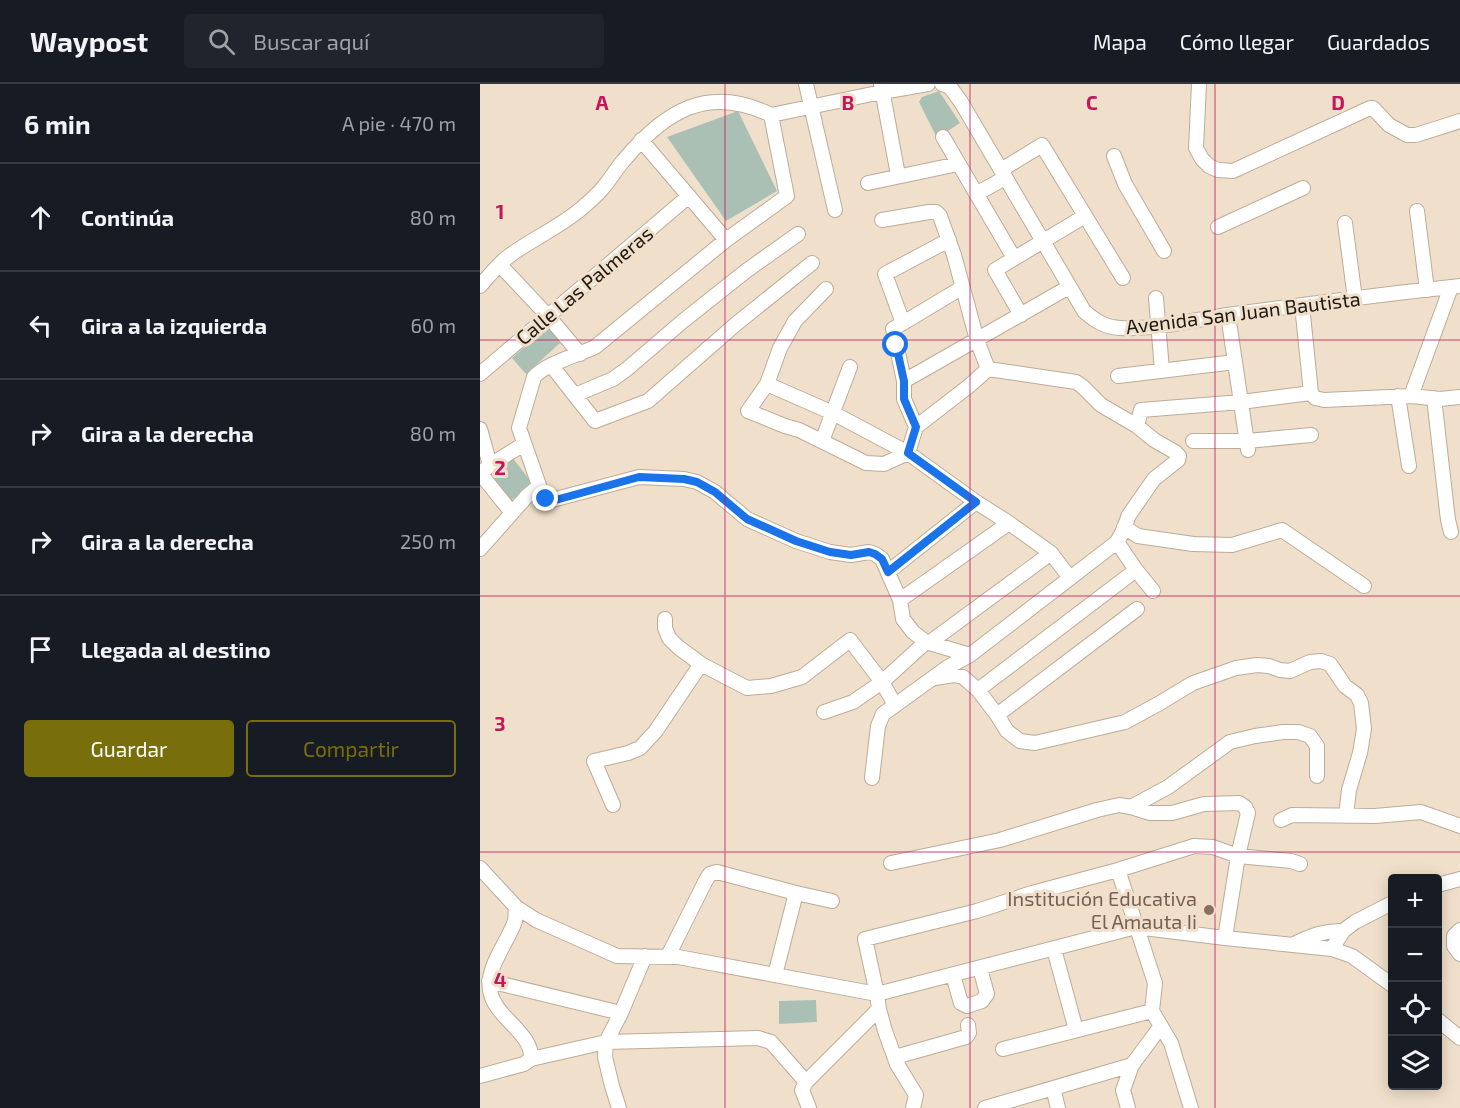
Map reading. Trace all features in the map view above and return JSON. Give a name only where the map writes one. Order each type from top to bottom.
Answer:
[{"type":"street","points":[[806,84],[835,210]]},
{"type":"street","points":[[480,286],[506,258],[580,209],[603,188],[621,162],[641,140],[678,111],[700,102],[726,101],[755,107],[771,115],[881,88],[928,84]]},
{"type":"street","name":"Avenida San Juan Bautista","points":[[942,84],[950,87],[961,102],[1084,311],[1094,320],[1106,326],[1121,328],[1158,326],[1302,305],[1456,287]]},
{"type":"street","points":[[1199,84],[1196,148],[1202,159],[1209,166],[1218,170],[1233,171],[1370,108],[1374,108],[1389,125],[1407,135],[1416,135],[1460,121]]},
{"type":"street","points":[[881,88],[898,176]]},
{"type":"street","points":[[771,115],[787,196],[726,240],[595,347],[551,365],[534,377],[519,428],[539,486],[546,499],[552,501],[639,477],[684,479],[697,482],[715,492],[747,519],[796,541],[830,552],[851,555],[869,552],[875,554],[882,559],[900,600],[903,619],[913,632],[927,643],[970,656]]},
{"type":"street","points":[[943,137],[1014,258]]},
{"type":"street","points":[[641,140],[726,240]]},
{"type":"street","points":[[976,194],[1042,145],[1123,278]]},
{"type":"street","points":[[1114,156],[1125,184],[1164,251]]},
{"type":"street","points":[[868,183],[958,164]]},
{"type":"street","points":[[1218,227],[1303,188]]},
{"type":"street","name":"Calle Las Palmeras","points":[[480,374],[689,196]]},
{"type":"street","points":[[1417,211],[1427,290]]},
{"type":"street","points":[[882,220],[929,212],[936,212],[940,216],[977,340],[988,369]]},
{"type":"street","points":[[1021,315],[995,270],[1085,216]]},
{"type":"street","points":[[1345,223],[1355,299]]},
{"type":"street","points":[[575,395],[613,379],[627,369],[746,271],[798,234]]},
{"type":"street","points":[[903,323],[885,274],[949,240]]},
{"type":"street","points":[[551,365],[595,421],[648,401],[736,324],[812,263]]},
{"type":"street","points":[[500,265],[580,354]]},
{"type":"street","points":[[916,427],[904,399],[904,381],[893,329],[963,287]]},
{"type":"street","points":[[904,381],[1069,287]]},
{"type":"street","points":[[1409,466],[1405,396],[1456,287]]},
{"type":"street","points":[[826,289],[795,321],[780,348],[767,384],[748,411],[799,430],[866,463],[884,464],[908,453],[916,427],[988,369]]},
{"type":"street","points":[[1156,298],[1162,370]]},
{"type":"street","points":[[1302,305],[1311,393],[1316,398],[1324,400],[1460,396]]},
{"type":"street","points":[[1228,315],[1247,446]]},
{"type":"street","points":[[1119,376],[1235,362]]},
{"type":"street","points":[[822,441],[850,367]]},
{"type":"street","points":[[872,778],[878,726],[883,714],[948,667],[970,656],[1118,542],[1129,514],[1154,479],[1178,460],[1179,456],[1175,452],[1101,405],[1076,382],[988,369]]},
{"type":"street","points":[[767,384],[833,413],[908,453],[1051,553],[1070,578]]},
{"type":"street","points":[[1137,426],[1141,410],[1241,402],[1311,393]]},
{"type":"street","points":[[1434,398],[1451,532]]},
{"type":"street","points":[[480,429],[483,471],[512,513]]},
{"type":"street","points":[[1193,441],[1247,446],[1311,435]]},
{"type":"street","points":[[483,471],[524,444]]},
{"type":"street","points":[[480,549],[527,496],[539,486]]},
{"type":"street","points":[[888,572],[976,502]]},
{"type":"street","points":[[900,600],[1009,523]]},
{"type":"street","points":[[1124,528],[1138,536],[1213,545],[1232,545],[1282,530],[1364,586]]},
{"type":"street","points":[[1118,542],[1152,591]]},
{"type":"street","points":[[824,712],[853,702],[882,682],[927,643],[1051,553]]},
{"type":"street","points":[[978,690],[1136,570]]},
{"type":"street","points":[[997,715],[1137,609]]},
{"type":"street","points":[[665,619],[664,628],[669,638],[678,647],[700,664],[747,688],[771,686],[802,677],[850,640],[882,682],[895,705]]},
{"type":"street","points":[[933,678],[963,676],[978,690],[1006,731],[1020,741],[1035,743],[1125,722],[1193,683],[1236,668],[1257,665],[1290,671],[1310,662],[1321,661],[1330,664],[1345,686],[1357,695],[1361,703],[1364,729],[1360,753],[1349,790],[1346,815]]},
{"type":"street","points":[[613,805],[594,761],[640,748],[655,732],[700,664]]},
{"type":"street","points":[[1131,807],[1168,787],[1230,742],[1255,735],[1298,732],[1310,736],[1317,746],[1317,776]]},
{"type":"street","points":[[891,863],[1000,840],[1119,805],[1150,813],[1172,813],[1204,804],[1239,803],[1248,813],[1225,938]]},
{"type":"street","points":[[1281,820],[1292,815],[1375,816],[1421,812],[1460,826]]},
{"type":"street","points":[[913,1108],[916,1095],[897,1064],[879,1009],[878,994],[865,939],[977,911],[1194,846],[1213,847],[1239,856],[1291,861],[1300,864]]},
{"type":"street","points":[[1118,870],[1155,983],[1152,1011],[1171,1043],[1191,1108]]},
{"type":"street","points":[[668,957],[710,874],[717,872],[832,901]]},
{"type":"street","points":[[483,876],[516,907],[536,920],[617,956],[668,957],[878,994],[1136,927],[1332,949],[1352,956],[1388,982]]},
{"type":"street","points":[[1442,884],[1460,879]]},
{"type":"street","points":[[776,975],[796,893]]},
{"type":"street","points":[[1332,949],[1343,931],[1355,922],[1388,905]]},
{"type":"street","points":[[516,907],[515,920],[495,964],[486,999],[528,1042],[532,1052],[531,1059]]},
{"type":"street","points":[[1293,945],[1307,937],[1330,930],[1343,931]]},
{"type":"street","points":[[1460,930],[1454,936],[1454,946],[1460,954]]},
{"type":"street","points":[[1054,949],[1076,1030]]},
{"type":"street","points":[[619,1108],[605,1057],[606,1042],[645,956]]},
{"type":"street","points":[[953,975],[961,1003],[967,1006],[982,1001],[987,994],[980,968]]},
{"type":"street","points":[[489,981],[621,1013]]},
{"type":"street","points":[[809,1108],[802,1090],[806,1082],[879,1009]]},
{"type":"street","points":[[1002,1049],[1152,1011]]},
{"type":"street","points":[[1442,1024],[1460,1038]]},
{"type":"street","points":[[895,1057],[966,1037],[969,1033],[968,1025]]},
{"type":"street","points":[[1128,1108],[1123,1090],[1132,1065],[1161,1026]]},
{"type":"street","points":[[480,1076],[525,1064],[531,1059],[606,1042],[758,1038],[771,1042],[806,1082]]},
{"type":"street","points":[[989,1107],[1132,1065]]},
{"type":"street","points":[[1053,1088],[1059,1108]]},
{"type":"green space","points":[[939,91],[960,123],[937,138],[919,102],[922,97]]},
{"type":"green space","points":[[738,111],[777,191],[726,221],[667,137]]},
{"type":"green space","points":[[548,327],[561,342],[526,374],[512,358]]},
{"type":"green space","points":[[511,456],[533,484],[510,501],[489,474]]},
{"type":"green space","points":[[816,1000],[817,1022],[779,1024],[779,1001]]},
{"type":"place","name":"Institución Educativa El Amauta Ii","points":[[1209,910]]},
{"type":"route","points":[[546,499],[552,501],[639,477],[684,479],[697,482],[715,492],[747,519],[796,541],[830,552],[851,555],[869,552],[875,554],[882,559],[888,572],[976,502],[908,453],[916,427],[904,399],[904,381],[896,345]]}]
